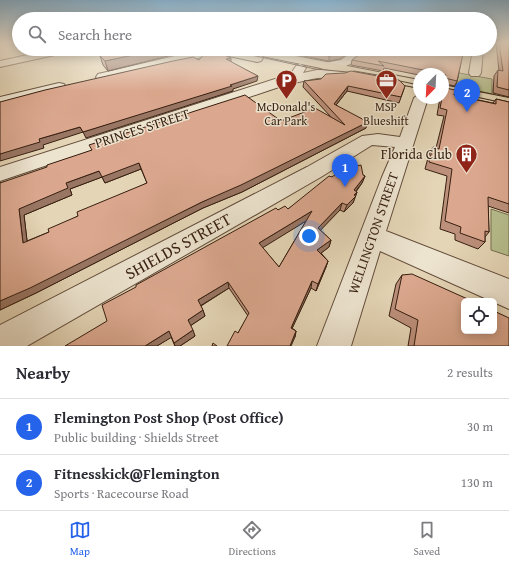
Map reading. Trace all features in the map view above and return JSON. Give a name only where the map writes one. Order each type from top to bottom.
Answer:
[{"type":"highway","points":[[252,59],[300,68],[386,77]]},
{"type":"highway","points":[[293,59],[413,83]]},
{"type":"highway","points":[[449,90],[509,103]]},
{"type":"street","points":[[0,64],[22,59]]},
{"type":"street","points":[[91,80],[175,59]]},
{"type":"street","points":[[324,66],[338,65],[351,59]]},
{"type":"street","points":[[353,59],[354,64],[359,68],[386,77]]},
{"type":"street","points":[[475,73],[477,59]]},
{"type":"street","name":"PRINCES STREET","points":[[283,81],[298,74],[300,68]]},
{"type":"street","name":"PRINCES STREET","points":[[0,174],[283,81],[317,74],[344,73]]},
{"type":"street","points":[[0,101],[68,85]]},
{"type":"street","name":"WELLINGTON STREET","points":[[334,346],[392,177],[419,104]]},
{"type":"street","name":"SHIELDS STREET","points":[[0,343],[355,149],[371,146],[404,147]]},
{"type":"street","points":[[372,236],[509,294]]},
{"type":"green space","points":[[459,73],[492,79],[492,94],[456,86]]},
{"type":"green space","points":[[491,209],[509,215],[509,256],[491,250]]},
{"type":"building","points":[[182,59],[226,59],[258,76],[230,85],[232,86],[83,132],[80,127],[39,139],[40,142],[0,154],[0,102],[45,90],[173,61]]},
{"type":"building","points":[[462,59],[457,81],[449,79],[449,68],[413,68],[378,61],[384,66],[352,60]]},
{"type":"building","points":[[501,59],[509,59],[509,90],[497,87],[498,70],[503,71]]},
{"type":"building","points":[[351,71],[399,80],[405,86],[401,97],[348,86],[334,104],[368,122],[241,185],[202,202],[30,288],[0,301],[0,183],[92,150],[89,145],[245,95],[281,121],[315,108],[345,125],[304,81],[321,79],[326,74],[345,73]],"holes":[[[139,163],[147,183],[77,212],[78,216],[48,229],[49,232],[23,243],[19,209],[68,188],[66,183],[99,171],[102,177]]]},
{"type":"building","points":[[449,89],[455,90],[454,95],[496,104],[496,99],[509,102],[509,204],[488,197],[489,232],[485,231],[485,242],[460,233],[461,227],[445,221],[452,169],[429,162],[433,147],[439,149],[447,110],[440,108],[441,104],[449,104]]},
{"type":"building","points":[[348,165],[352,167],[361,165],[363,175],[365,176],[354,190],[357,192],[354,195],[356,196],[347,205],[342,203],[318,228],[331,240],[317,250],[328,261],[318,284],[312,281],[299,310],[291,328],[296,331],[290,346],[227,346],[235,331],[238,333],[249,313],[228,282],[198,300],[203,310],[188,320],[193,330],[174,343],[169,331],[145,346],[65,346],[107,321],[102,305],[276,208],[278,210],[285,206],[288,209],[329,176],[332,177]],"holes":[[[312,211],[279,267],[259,243]]]},
{"type":"building","points":[[412,274],[465,298],[461,298],[461,334],[497,334],[497,312],[509,318],[509,346],[414,346],[418,320],[395,309],[402,275]]},
{"type":"tram line","points":[[270,59],[315,69],[358,73]]},
{"type":"tram line","points":[[354,71],[395,78]]},
{"type":"tram line","points":[[390,79],[413,84]]},
{"type":"tram line","points":[[449,91],[509,104]]},
{"type":"place","name":"McDonald's Car Park","points":[[286,100]]},
{"type":"place","name":"MSP Blueshift","points":[[386,100]]},
{"type":"place","name":"Fitnesskick@Flemington","points":[[467,112]]},
{"type":"place","name":"Florida Club","points":[[467,174]]},
{"type":"place","name":"Flemington Post Shop (Post Office)","points":[[345,187]]}]
